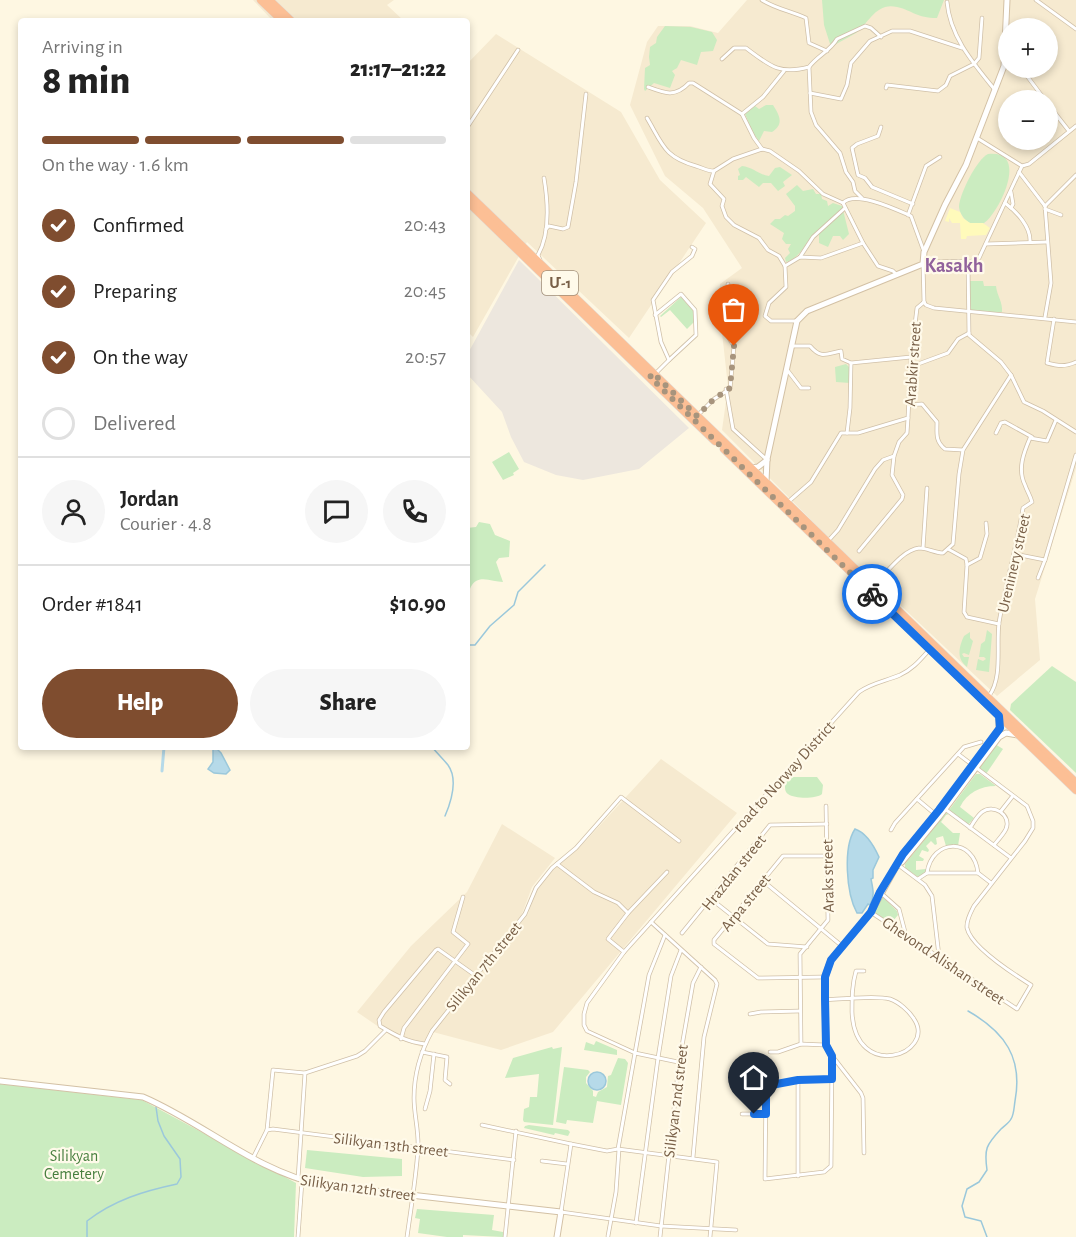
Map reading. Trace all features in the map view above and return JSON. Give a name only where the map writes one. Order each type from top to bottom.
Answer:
[{"type":"highway","points":[[261,0],[280,18]]},
{"type":"highway","points":[[269,0],[288,18]]},
{"type":"highway","name":"Մ-1","points":[[470,196],[1076,790]]},
{"type":"highway","name":"Մ-1","points":[[470,204],[766,482],[872,586],[930,649],[979,693],[988,698],[1020,735]]},
{"type":"highway","name":"Մ-1","points":[[1058,770],[1076,783]]},
{"type":"street","points":[[762,0],[806,18],[809,43],[827,51]]},
{"type":"street","points":[[1007,0],[1007,18]]},
{"type":"street","points":[[1036,0],[1076,29]]},
{"type":"street","points":[[947,2],[948,12],[962,48],[995,90]]},
{"type":"street","points":[[886,88],[887,85],[891,85],[938,91],[946,85],[950,76],[974,64],[980,53],[982,18]]},
{"type":"street","points":[[862,198],[855,191],[840,153],[816,125],[811,112],[809,67],[837,39],[865,26],[881,37]]},
{"type":"street","points":[[810,93],[841,99],[847,86],[850,63],[870,41],[892,31],[910,31],[962,48]]},
{"type":"street","points":[[722,59],[734,48],[746,48],[784,71],[809,67]]},
{"type":"street","points":[[470,123],[518,50]]},
{"type":"street","points":[[742,114],[763,97],[784,71]]},
{"type":"street","points":[[923,264],[924,252],[977,138],[1000,78]]},
{"type":"street","points":[[1029,78],[1038,90]]},
{"type":"street","points":[[648,87],[670,95],[679,93],[688,83],[693,83],[742,114],[762,149]]},
{"type":"street","points":[[546,229],[549,226],[563,229],[568,227],[576,182],[586,94]]},
{"type":"street","points":[[1058,117],[1069,131]]},
{"type":"street","points":[[647,118],[660,143],[674,158],[706,171],[714,171],[732,159],[762,149],[770,151],[799,171],[824,194],[843,203],[862,243],[878,266],[893,271],[897,276]]},
{"type":"street","points":[[766,482],[767,460],[797,321],[807,311],[927,262],[968,261],[979,258],[1023,166],[1029,164],[1076,126]]},
{"type":"street","points":[[881,127],[878,135],[852,148],[858,175],[865,178],[872,187],[913,204]]},
{"type":"street","points":[[977,138],[1023,166]]},
{"type":"street","points":[[909,214],[926,166],[940,157]]},
{"type":"street","points":[[714,171],[710,184],[724,199],[722,206],[726,217],[735,225],[759,238],[768,250],[779,256],[785,266],[786,286],[769,303],[765,316],[771,321],[797,321]]},
{"type":"street","points":[[1019,172],[1045,207],[1060,215]]},
{"type":"street","points":[[1045,318],[1051,282],[1045,207],[1076,175]]},
{"type":"street","points":[[541,264],[538,255],[542,249],[546,229],[547,193],[544,178]]},
{"type":"street","points":[[1010,191],[1013,204],[1011,208]]},
{"type":"street","points":[[843,203],[848,199],[862,198],[909,214],[924,252]]},
{"type":"street","points":[[1005,203],[1028,229],[1030,243]]},
{"type":"street","points":[[785,266],[801,256],[813,237],[845,208]]},
{"type":"street","points":[[985,244],[1047,242]]},
{"type":"street","points":[[801,256],[821,258],[862,243]]},
{"type":"street","points":[[669,360],[661,342],[653,300],[672,272],[692,256],[695,249],[692,247]]},
{"type":"street","points":[[968,261],[969,335],[1001,362],[1011,375],[1024,402],[1076,432]]},
{"type":"street","name":"Arabkir street","points":[[847,433],[858,433],[908,418],[916,308],[924,302],[923,264]]},
{"type":"street","points":[[697,416],[726,389],[730,388],[734,346],[722,330],[720,316],[723,298],[729,291],[728,284]]},
{"type":"street","points":[[652,375],[696,335],[695,310],[681,294],[656,315]]},
{"type":"street","points":[[924,302],[934,308],[1076,322]]},
{"type":"street","points":[[1054,319],[1047,363],[1056,366],[1076,362]]},
{"type":"street","points":[[910,367],[948,353],[958,339],[969,333]]},
{"type":"street","points":[[791,346],[810,346],[821,355],[841,351],[842,359],[851,363],[911,357]]},
{"type":"street","points":[[787,503],[811,482],[841,434],[847,433],[851,363]]},
{"type":"street","points":[[786,370],[801,388],[809,388]]},
{"type":"street","points":[[872,586],[914,549],[923,548],[943,553],[953,544],[963,450],[1011,375]]},
{"type":"street","points":[[726,389],[733,429],[767,460]]},
{"type":"street","points":[[909,405],[922,404],[937,422],[937,438],[940,445],[945,449],[963,450]]},
{"type":"street","points":[[859,551],[902,499],[903,495],[892,476],[894,456],[899,442],[907,433],[908,418]]},
{"type":"street","points":[[996,433],[1001,423],[1005,422],[1043,442],[1047,441],[1056,420]]},
{"type":"street","name":"Ureninery street","points":[[988,698],[995,687],[999,624],[1023,508],[1032,502],[1024,484],[1022,458],[1032,437]]},
{"type":"street","points":[[1038,578],[1076,455]]},
{"type":"street","points":[[827,542],[838,530],[875,470],[883,460],[894,456]]},
{"type":"street","points":[[751,468],[758,467],[767,460]]},
{"type":"street","points":[[923,548],[927,488]]},
{"type":"street","points":[[967,565],[980,558],[987,534],[986,523]]},
{"type":"street","points":[[948,549],[965,558],[967,565],[964,606],[966,617],[999,624]]},
{"type":"street","points":[[1015,555],[1045,560]]},
{"type":"street","name":"road to Norway District","points":[[679,1063],[635,1053],[591,1035],[584,1025],[587,1003],[624,951],[859,692],[868,686],[908,671],[930,649]]},
{"type":"street","points":[[864,1153],[863,1098],[826,1045],[825,977],[831,960],[871,912],[880,892],[897,865],[938,816],[999,730],[999,717]]},
{"type":"street","points":[[938,816],[973,766],[1001,735],[1006,733],[1020,735]]},
{"type":"street","points":[[891,830],[964,747],[981,742]]},
{"type":"street","points":[[927,873],[930,858],[935,852],[951,846],[960,847],[968,851],[974,858],[978,873],[991,883],[1033,828],[1033,820],[1027,806],[1012,797],[958,754]]},
{"type":"street","name":"Silikyan 7th street","points":[[407,1237],[418,1148],[418,1122],[414,1098],[418,1064],[432,1030],[525,914],[536,888],[557,864],[576,848],[621,797],[679,842]]},
{"type":"street","points":[[1001,811],[1012,797]]},
{"type":"street","points":[[917,799],[938,816]]},
{"type":"street","name":"Araks street","points":[[801,1044],[800,954],[828,920],[826,806]]},
{"type":"street","points":[[970,828],[982,812],[991,808],[1001,811],[1006,820],[1006,829],[994,846]]},
{"type":"street","points":[[945,809],[1011,858]]},
{"type":"street","name":"Hrazdan street","points":[[682,933],[770,825],[826,824]]},
{"type":"street","name":"Arpa street","points":[[825,977],[758,978],[714,944],[714,940],[783,856],[827,856]]},
{"type":"street","points":[[557,864],[594,892],[618,903],[628,913]]},
{"type":"street","points":[[897,865],[925,885],[932,896],[939,956]]},
{"type":"street","points":[[624,951],[608,939],[628,913],[667,872]]},
{"type":"street","points":[[918,879],[927,873],[978,873]]},
{"type":"street","points":[[763,881],[842,946]]},
{"type":"street","name":"Ghevond Alishan street","points":[[871,912],[893,922],[905,933],[1017,1009],[1031,985],[977,946],[967,928],[968,917],[991,883]]},
{"type":"street","points":[[880,892],[896,905],[905,933]]},
{"type":"street","points":[[401,1039],[404,1028],[468,944],[453,932],[464,897]]},
{"type":"street","points":[[711,899],[768,944],[807,947]]},
{"type":"street","points":[[893,922],[900,915]]},
{"type":"street","points":[[651,922],[717,984],[704,1037],[693,1157]]},
{"type":"street","points":[[608,1236],[616,1192],[619,1149],[649,975],[665,935]]},
{"type":"street","points":[[425,1044],[401,1039],[380,1026],[379,1020],[384,1012],[438,949],[476,975]]},
{"type":"street","points":[[636,1223],[671,976],[681,950]]},
{"type":"street","name":"Silikyan 2nd street","points":[[660,1237],[679,1063],[693,983],[700,967]]},
{"type":"street","points":[[825,999],[852,999],[887,999],[901,1005],[914,1018],[918,1026],[918,1034],[912,1046],[890,1056],[879,1055],[854,1032],[852,999],[852,986],[856,971],[864,971]]},
{"type":"street","points":[[750,1014],[800,1011]]},
{"type":"street","points":[[253,1158],[267,1130],[273,1070],[305,1073],[357,1056],[385,1031]]},
{"type":"street","points":[[770,1052],[778,1052],[801,1044],[826,1045]]},
{"type":"street","points":[[422,1052],[447,1057],[445,1080],[450,1084]]},
{"type":"street","points":[[425,1109],[430,1091],[434,1054]]},
{"type":"street","points":[[766,1086],[765,1179],[824,1172],[831,1166],[832,1056]]},
{"type":"street","points":[[298,1237],[305,1073]]},
{"type":"street","points":[[749,1086],[766,1086],[798,1080],[832,1079]]},
{"type":"street","points":[[798,1080],[798,1176]]},
{"type":"street","name":"Silikyan 12th street","points":[[0,1081],[143,1097],[253,1158],[300,1180],[662,1226],[736,1230]]},
{"type":"street","points":[[742,1114],[766,1114]]},
{"type":"street","points":[[482,1125],[607,1151],[619,1149],[717,1161],[710,1237]]},
{"type":"street","name":"Silikyan 13th street","points":[[267,1130],[514,1160]]},
{"type":"street","points":[[505,1237],[516,1131]]},
{"type":"street","points":[[557,1237],[571,1144]]},
{"type":"street","points":[[542,1161],[568,1164]]},
{"type":"shaded area","points":[[253,0],[394,0],[387,5],[401,18],[270,18]]},
{"type":"shaded area","name":"Kasakh","points":[[747,0],[1076,0],[1076,468],[1035,599],[1040,660],[997,696],[833,542],[722,430],[728,387],[719,305],[720,284],[742,268],[703,208],[665,176],[630,105],[647,42],[658,26],[690,26],[718,33]]},
{"type":"shaded area","points":[[496,34],[621,112],[660,180],[706,223],[629,338],[527,242],[473,337],[470,334],[470,61]]},
{"type":"shaded area","points":[[519,260],[689,428],[639,469],[583,480],[556,475],[524,462],[511,437],[502,412],[470,377],[470,350]]},
{"type":"shaded area","points":[[661,759],[737,813],[553,1032],[501,1050],[433,1032],[528,914],[537,889],[555,868],[580,847]]},
{"type":"shaded area","points":[[502,824],[555,858],[532,887],[522,914],[432,1030],[422,1047],[395,1038],[357,1012],[411,946],[467,892]]},
{"type":"green space","points":[[822,0],[944,0],[937,18],[920,16],[890,6],[878,10],[856,33],[831,47],[824,25]]},
{"type":"green space","points":[[665,26],[691,27],[712,32],[717,40],[713,51],[701,52],[697,65],[681,60],[677,68],[672,71],[675,75],[670,88],[654,83],[645,91],[645,68],[650,65],[650,47],[656,43],[657,37]]},
{"type":"green space","points":[[766,105],[773,105],[779,116],[779,123],[772,132],[764,131],[759,141],[745,114],[755,106],[759,109]]},
{"type":"green space","points":[[988,154],[1001,155],[1008,162],[1007,186],[988,220],[982,224],[973,224],[962,215],[959,208],[960,200],[974,169]]},
{"type":"green space","points":[[742,166],[769,176],[775,168],[780,167],[792,175],[783,182],[785,186],[778,191],[771,183],[763,183],[759,187],[746,177],[738,180],[740,175],[738,169]]},
{"type":"green space","points":[[797,185],[803,191],[813,189],[816,194],[821,194],[828,206],[833,203],[842,206],[849,234],[843,240],[840,236],[833,236],[828,247],[819,243],[819,234],[814,236],[797,256],[786,262],[785,258],[790,253],[788,249],[791,244],[786,244],[782,239],[784,233],[770,224],[775,219],[788,216],[795,211],[795,206],[786,194]]},
{"type":"green space","points":[[970,281],[983,281],[984,286],[996,286],[1002,312],[970,312]]},
{"type":"green space","points":[[681,297],[694,312],[695,321],[687,329],[670,310],[660,316]]},
{"type":"green space","points":[[846,364],[850,368],[850,383],[836,382],[835,367]]},
{"type":"green space","points":[[509,452],[519,469],[513,473],[514,475],[503,480],[492,462]]},
{"type":"green space","points":[[479,522],[490,524],[495,535],[510,541],[509,557],[499,558],[496,562],[503,582],[478,580],[470,590],[470,528],[476,527]]},
{"type":"green space","points":[[987,630],[992,634],[989,672],[976,670],[978,659],[983,661],[986,659],[979,657]]},
{"type":"green space","points":[[970,632],[970,638],[973,641],[969,655],[962,654],[964,657],[969,657],[967,667],[961,660],[960,652],[964,636]]},
{"type":"green space","points":[[1052,666],[1076,682],[1076,773],[1010,710],[1011,704]]},
{"type":"green space","points":[[995,744],[1003,749],[986,774],[977,767]]},
{"type":"green space","points":[[976,774],[980,774],[996,786],[975,791],[963,802],[960,807],[974,818],[968,825],[949,810]]},
{"type":"green space","points":[[793,777],[817,777],[823,785],[822,794],[805,798],[788,794],[785,785]]},
{"type":"green space","points":[[946,813],[949,814],[941,822],[953,833],[960,833],[958,846],[946,846],[943,836],[936,838],[937,844],[935,845],[931,841],[926,846],[928,852],[922,850],[919,856],[924,859],[923,861],[916,861],[916,870],[926,869],[926,873],[918,877],[905,868],[905,864]]},
{"type":"green space","points":[[882,896],[897,911],[898,915],[893,921],[888,921],[874,913],[873,910]]},
{"type":"green space","points":[[596,1041],[617,1050],[617,1055],[584,1050],[586,1042],[594,1045]]},
{"type":"green space","points":[[552,1047],[553,1049],[562,1047],[553,1125],[524,1122],[524,1109],[529,1107],[530,1097],[537,1097],[539,1074],[505,1078],[513,1058]]},
{"type":"green space","points":[[618,1058],[625,1059],[628,1063],[621,1105],[597,1101],[593,1123],[567,1120],[566,1124],[556,1122],[564,1067],[588,1070],[590,1072],[586,1077],[586,1083],[593,1091],[593,1096],[596,1097],[598,1092],[607,1087],[608,1076],[611,1075]]},
{"type":"green space","name":"Silikyan Cemetery","points":[[0,1084],[142,1100],[296,1183],[294,1237],[0,1237]]},
{"type":"green space","points":[[529,1125],[570,1132],[568,1136],[555,1133],[554,1135],[524,1128]]},
{"type":"green space","points":[[307,1150],[402,1159],[402,1176],[363,1177],[305,1168]]},
{"type":"green space","points":[[417,1209],[494,1215],[492,1230],[503,1232],[503,1237],[463,1235],[463,1237],[447,1237],[418,1233],[420,1219],[415,1218]]},
{"type":"sand","points":[[950,208],[960,212],[963,218],[970,223],[983,223],[990,228],[986,235],[967,236],[966,239],[961,239],[960,223],[952,223],[949,218],[949,222],[945,221]]},
{"type":"water","points":[[213,750],[218,750],[230,770],[226,774],[214,773],[208,769],[213,762]]},
{"type":"water","points":[[855,829],[867,837],[879,857],[871,879],[873,899],[862,913],[857,913],[853,904],[847,870],[849,847]]},
{"type":"water","points":[[597,1072],[603,1075],[606,1081],[603,1087],[597,1090],[591,1087],[588,1081],[591,1075]]},
{"type":"waterway","points":[[470,645],[475,645],[490,626],[514,605],[518,592],[545,565]]},
{"type":"waterway","points":[[162,771],[164,750]]},
{"type":"waterway","points":[[435,750],[448,765],[453,777],[451,797],[445,816]]},
{"type":"waterway","points":[[968,1011],[1001,1037],[1013,1059],[1016,1072],[1017,1086],[1012,1117],[989,1143],[986,1152],[987,1170],[979,1182],[967,1189],[962,1206],[965,1217],[981,1221],[987,1237]]},
{"type":"waterway","points":[[87,1237],[87,1221],[97,1214],[130,1197],[177,1184],[181,1177],[180,1159],[164,1136],[156,1107]]},
{"type":"way so far","points":[[734,346],[730,388],[714,399],[697,416],[653,373],[650,377],[872,594]]},
{"type":"district","name":"Kasakh","points":[[954,265]]},
{"type":"route","points":[[754,1114],[766,1114],[766,1086],[798,1080],[832,1079],[832,1056],[826,1045],[825,999],[825,977],[831,960],[871,912],[903,854],[960,783],[1000,728],[999,716],[872,594]]}]
